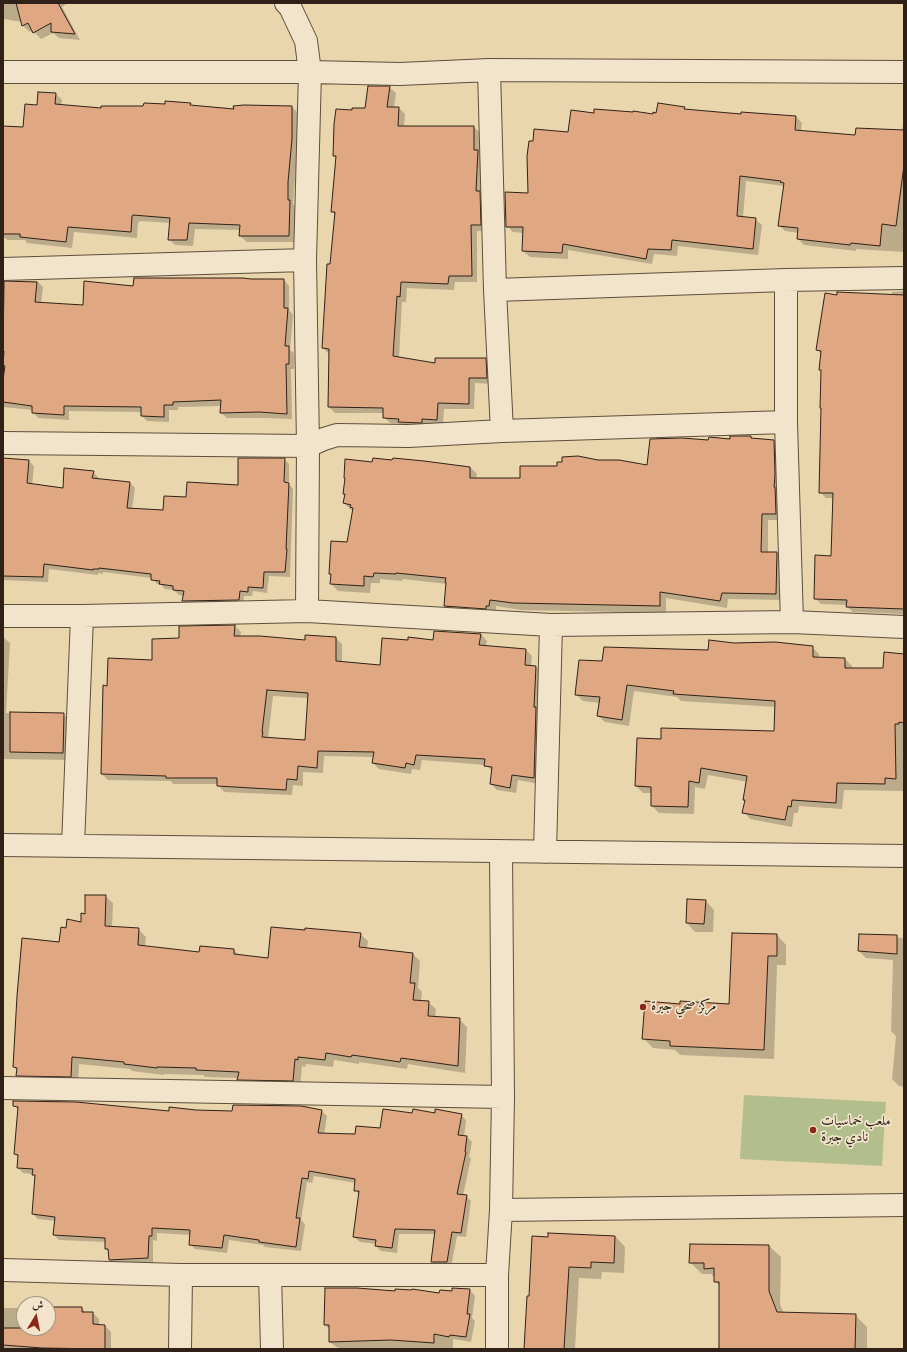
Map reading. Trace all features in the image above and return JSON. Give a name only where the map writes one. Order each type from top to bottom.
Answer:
[{"type":"street","points":[[286,3],[290,7],[306,40],[310,72],[305,260],[308,446],[307,611]]},
{"type":"street","points":[[489,70],[495,290],[502,431]]},
{"type":"street","points":[[3,72],[310,72],[400,74],[489,70],[904,72]]},
{"type":"street","points":[[3,269],[305,260]]},
{"type":"street","points":[[495,290],[786,280],[904,278]]},
{"type":"street","points":[[786,280],[786,422],[792,622]]},
{"type":"street","points":[[3,443],[308,446],[324,438],[337,435],[408,436],[502,431],[786,422]]},
{"type":"street","points":[[3,616],[82,616],[307,611],[551,625],[792,622],[904,627]]},
{"type":"street","points":[[73,846],[82,616]]},
{"type":"street","points":[[545,852],[551,625]]},
{"type":"street","points":[[3,845],[904,856]]},
{"type":"street","points":[[497,1349],[497,1275],[501,1210],[503,1097],[501,852]]},
{"type":"street","points":[[3,1088],[503,1097]]},
{"type":"street","points":[[501,1210],[904,1205]]},
{"type":"street","points":[[3,1270],[180,1275],[497,1275]]},
{"type":"street","points":[[180,1275],[180,1349]]},
{"type":"street","points":[[270,1275],[272,1349]]},
{"type":"green space","name":"ملعب خماسيات نادي جبرة","points":[[744,1095],[886,1102],[882,1166],[740,1159]]},
{"type":"building","points":[[16,3],[58,3],[75,34],[51,32],[51,23],[33,33],[28,23],[22,26]]},
{"type":"building","points":[[368,86],[390,86],[387,107],[399,107],[398,126],[474,126],[474,150],[478,150],[476,191],[480,191],[481,225],[471,225],[472,276],[449,276],[448,284],[401,282],[400,297],[397,296],[393,356],[435,363],[435,358],[486,358],[487,378],[469,378],[469,404],[438,403],[437,420],[422,419],[422,423],[398,422],[399,419],[383,418],[383,408],[328,407],[329,349],[322,348],[327,264],[330,264],[335,212],[331,212],[336,156],[333,156],[334,124],[336,109],[352,110],[352,108],[365,108]]},
{"type":"building","points":[[38,92],[56,93],[55,104],[101,108],[101,106],[143,106],[144,103],[165,104],[165,101],[234,109],[233,106],[244,105],[292,106],[292,139],[288,182],[288,200],[290,200],[289,236],[239,236],[240,225],[189,223],[187,240],[168,240],[170,218],[133,215],[131,232],[68,227],[66,242],[20,237],[20,234],[3,234],[3,126],[23,127],[25,104],[37,105]]},
{"type":"building","points":[[658,103],[685,107],[684,109],[741,114],[741,112],[796,116],[795,130],[855,135],[856,128],[904,130],[904,165],[896,226],[882,224],[880,246],[851,243],[850,245],[797,239],[798,228],[778,226],[784,183],[780,182],[781,181],[740,176],[737,216],[756,218],[753,249],[672,240],[671,250],[648,249],[646,259],[563,244],[562,253],[522,251],[523,227],[506,227],[505,192],[528,193],[527,156],[529,141],[533,141],[534,129],[568,132],[571,110],[594,113],[594,109],[633,111],[653,114],[653,112],[656,113]]},
{"type":"building","points":[[134,278],[284,279],[284,308],[288,308],[285,346],[289,346],[289,364],[286,364],[287,414],[259,412],[220,413],[221,400],[173,402],[173,405],[164,405],[164,417],[141,416],[141,407],[64,406],[64,415],[32,413],[32,406],[3,402],[3,379],[5,366],[3,365],[4,281],[37,282],[35,302],[83,305],[84,281],[133,286]]},
{"type":"building","points":[[837,292],[904,295],[904,609],[846,607],[847,600],[814,599],[815,555],[831,556],[833,493],[819,493],[821,370],[819,370],[821,351],[816,350],[825,293],[837,295]]},
{"type":"building","points":[[730,436],[751,436],[751,438],[774,440],[774,487],[776,514],[762,514],[761,552],[777,552],[776,594],[722,593],[720,601],[660,592],[660,606],[513,603],[490,600],[489,606],[486,606],[486,609],[444,606],[446,578],[396,573],[374,573],[373,577],[364,576],[364,586],[330,584],[331,574],[329,574],[331,541],[347,542],[353,508],[350,507],[351,505],[343,503],[345,494],[343,494],[345,459],[372,462],[373,458],[424,461],[470,467],[470,478],[520,478],[520,466],[557,466],[557,462],[562,462],[562,457],[578,456],[598,460],[619,460],[647,465],[650,439],[682,438],[708,440],[709,437],[730,439]]},
{"type":"building","points":[[3,458],[29,460],[27,483],[63,488],[64,468],[94,471],[92,478],[130,482],[127,508],[163,510],[164,496],[186,497],[187,482],[238,485],[238,458],[285,458],[284,482],[289,483],[285,572],[264,572],[263,588],[248,587],[248,592],[240,591],[239,600],[182,601],[184,591],[173,590],[173,586],[159,584],[160,581],[151,580],[151,574],[99,568],[93,570],[44,564],[43,577],[3,576]]},
{"type":"building","points":[[235,625],[234,636],[260,636],[305,640],[305,635],[336,637],[336,661],[380,665],[382,638],[408,640],[408,637],[433,640],[434,631],[481,634],[479,645],[526,649],[525,665],[536,666],[534,707],[536,707],[534,778],[512,775],[510,788],[490,784],[492,767],[484,766],[485,759],[416,755],[414,765],[406,763],[405,768],[372,763],[374,752],[318,751],[317,768],[298,766],[297,780],[287,779],[286,790],[217,786],[217,778],[166,778],[166,776],[101,774],[103,685],[107,686],[108,658],[152,660],[152,639],[179,638],[179,626]],"holes":[[[267,690],[308,693],[305,740],[262,737]]]},
{"type":"building","points":[[709,640],[734,643],[775,642],[813,646],[813,657],[845,658],[845,668],[883,668],[884,652],[904,654],[904,723],[899,722],[899,724],[895,724],[896,779],[885,778],[885,784],[837,783],[836,803],[792,800],[791,807],[788,806],[785,820],[742,813],[745,800],[743,800],[747,776],[701,768],[699,783],[689,781],[688,807],[651,806],[651,787],[635,786],[637,738],[661,739],[661,728],[774,731],[775,701],[673,694],[674,691],[627,685],[622,720],[597,716],[600,697],[575,695],[579,660],[602,661],[604,647],[708,650]]},
{"type":"building","points":[[10,712],[64,713],[63,753],[10,752]]},
{"type":"building","points":[[85,895],[106,895],[105,926],[139,928],[138,945],[199,952],[200,946],[234,949],[234,954],[268,958],[271,927],[305,930],[305,928],[361,933],[359,947],[413,953],[410,983],[415,983],[413,1000],[429,1001],[428,1016],[460,1018],[458,1066],[401,1058],[400,1062],[326,1053],[325,1060],[298,1057],[298,1060],[295,1059],[293,1081],[237,1080],[239,1072],[196,1070],[196,1068],[157,1068],[124,1064],[124,1062],[72,1057],[71,1077],[16,1076],[17,1068],[13,1067],[22,938],[59,942],[61,927],[66,928],[67,919],[81,922],[81,913],[85,914]]},
{"type":"building","points":[[687,899],[706,900],[704,924],[686,923]]},
{"type":"building","points":[[732,933],[777,934],[777,956],[768,956],[764,1050],[670,1046],[670,1041],[642,1039],[645,1001],[680,1004],[680,1001],[729,1004]]},
{"type":"building","points":[[859,934],[897,935],[897,954],[858,951]]},
{"type":"building","points":[[13,1101],[76,1102],[169,1111],[169,1107],[196,1110],[232,1111],[233,1105],[301,1106],[322,1110],[318,1133],[355,1134],[356,1126],[380,1128],[383,1109],[412,1113],[413,1109],[435,1113],[435,1109],[462,1114],[458,1135],[467,1136],[466,1152],[457,1194],[467,1195],[461,1233],[452,1232],[447,1262],[431,1262],[435,1230],[395,1229],[392,1248],[375,1246],[376,1240],[353,1237],[359,1191],[354,1191],[355,1179],[309,1171],[308,1179],[302,1178],[296,1218],[300,1218],[296,1247],[224,1235],[222,1248],[189,1245],[190,1230],[152,1228],[152,1236],[149,1236],[148,1258],[109,1260],[108,1249],[105,1249],[105,1238],[53,1235],[55,1217],[32,1214],[35,1175],[32,1175],[33,1169],[17,1168],[18,1155],[14,1154],[18,1107],[13,1106]]},
{"type":"building","points":[[548,1233],[615,1236],[614,1263],[591,1262],[591,1268],[569,1267],[564,1349],[524,1349],[527,1296],[529,1296],[532,1236],[548,1237]]},
{"type":"building","points":[[690,1244],[769,1245],[769,1291],[777,1312],[856,1314],[855,1349],[719,1349],[719,1282],[714,1282],[714,1268],[704,1269],[704,1263],[689,1263]]},
{"type":"building","points":[[325,1288],[357,1288],[395,1291],[395,1289],[412,1289],[439,1293],[440,1290],[452,1291],[452,1288],[470,1289],[467,1314],[470,1314],[466,1337],[450,1335],[449,1337],[434,1334],[434,1343],[391,1340],[329,1342],[329,1325],[324,1325]]},
{"type":"building","points":[[56,1307],[82,1307],[82,1312],[93,1312],[93,1324],[105,1325],[105,1349],[42,1348],[3,1345],[3,1328],[16,1328],[16,1336],[56,1336]]},
{"type":"place","name":"مركز صحي جبرة","points":[[643,1007]]},
{"type":"place","name":"ملعب خماسيات نادي جبرة","points":[[813,1130]]}]
